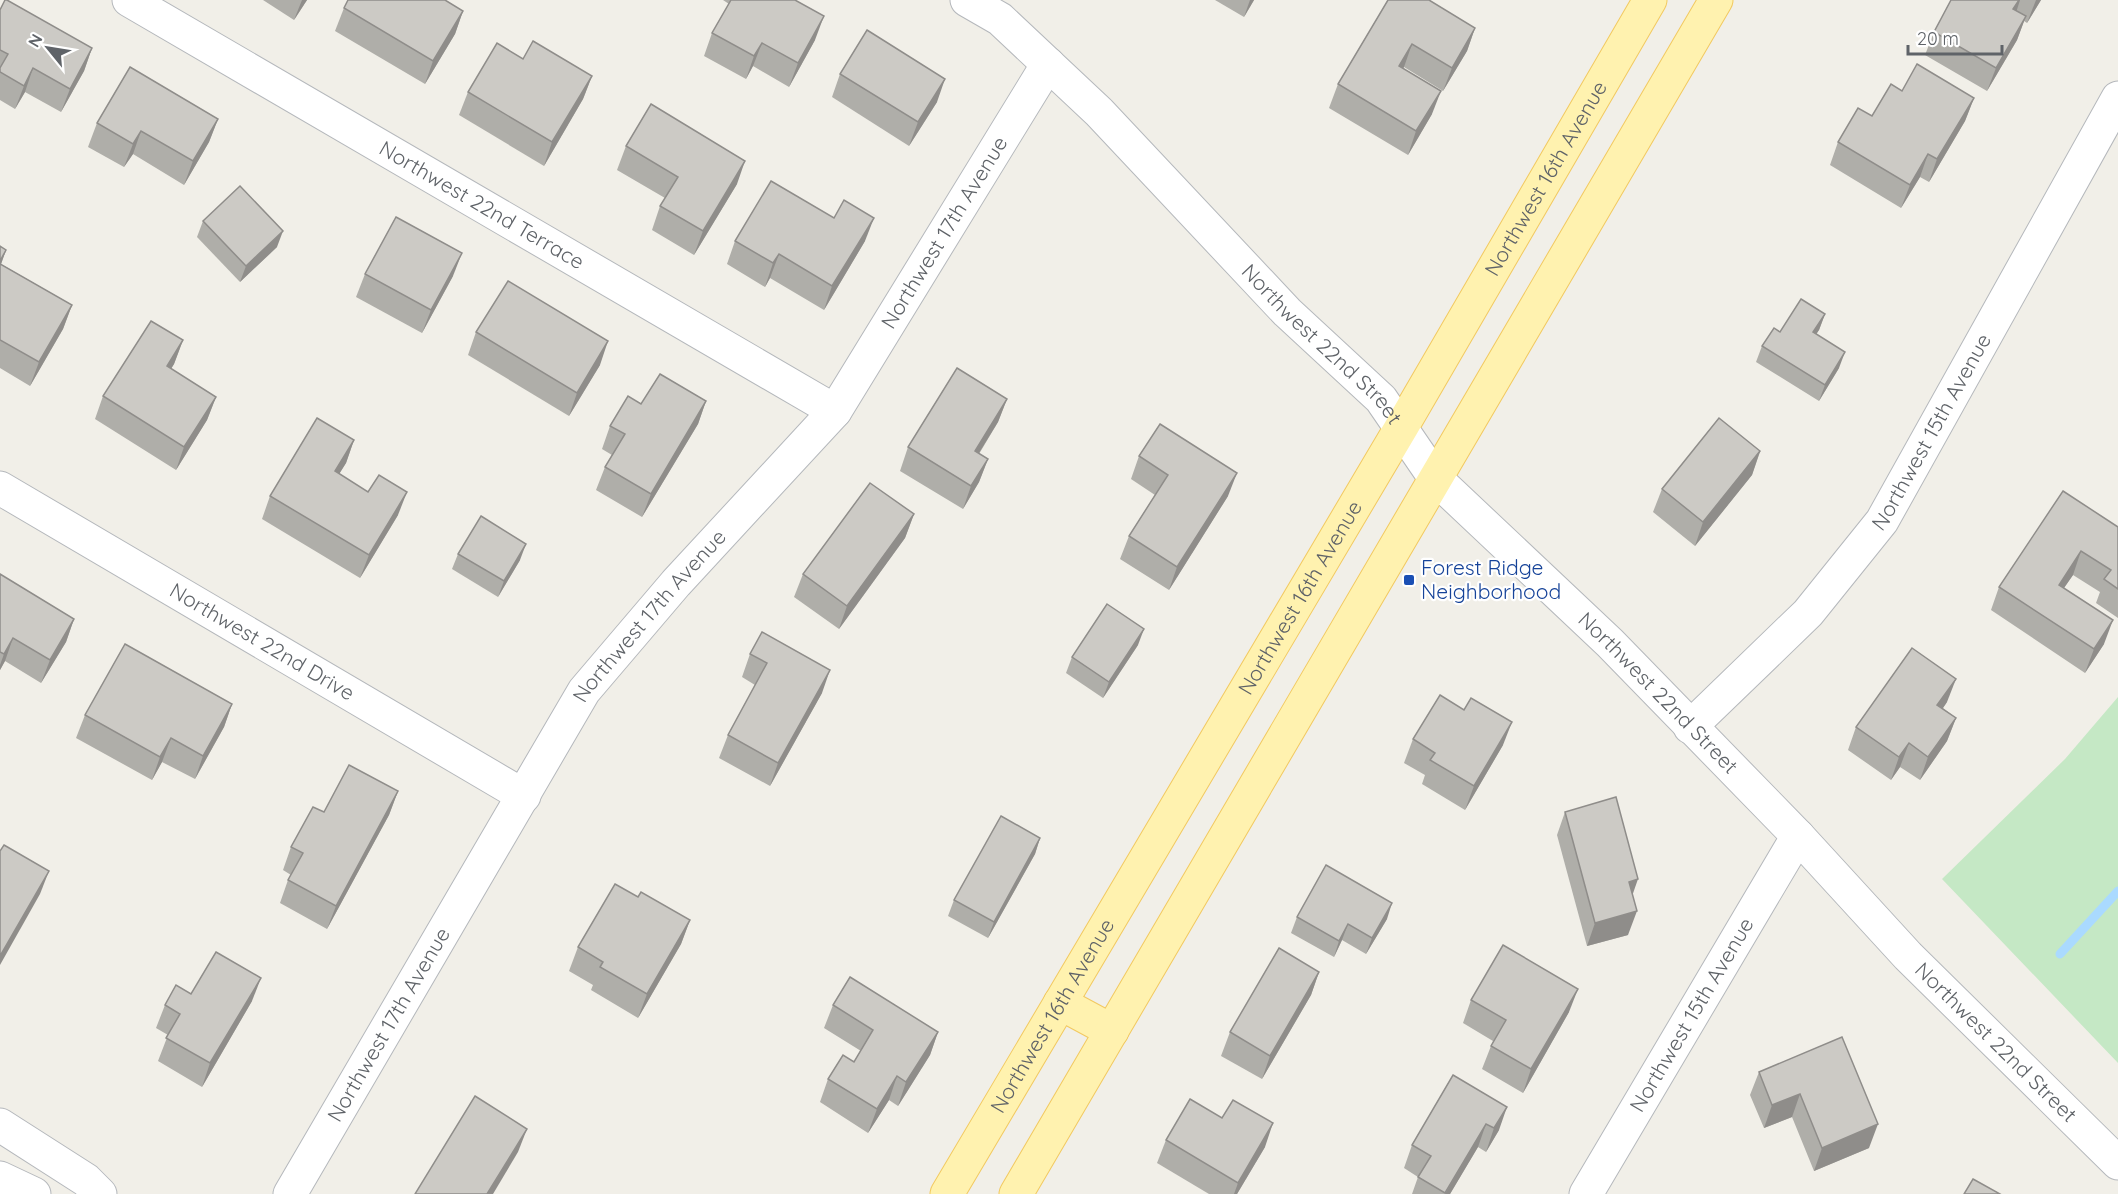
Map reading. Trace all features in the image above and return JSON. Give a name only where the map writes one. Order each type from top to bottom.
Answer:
[{"type":"main road","name":"Northwest 16th Avenue","points":[[947,1194],[1401,428],[1650,0]]},
{"type":"main road","points":[[1016,1194],[1716,0]]},
{"type":"main road","points":[[1060,1003],[1112,1031]]},
{"type":"street","name":"Northwest 22nd Terrace","points":[[129,0],[835,411]]},
{"type":"street","name":"Northwest 22nd Street","points":[[967,0],[1000,19],[1099,112],[1287,312],[1381,399],[1435,478],[1610,644],[1798,836],[1908,956],[2118,1163]]},
{"type":"street","name":"Northwest 17th Avenue","points":[[291,1194],[585,691],[684,575],[835,411],[1048,64]]},
{"type":"street","name":"Northwest 15th Avenue","points":[[1690,727],[1808,613],[1882,521],[2118,98]]},
{"type":"street","name":"Northwest 22nd Drive","points":[[0,488],[524,796]]},
{"type":"street","name":"Northwest 15th Avenue","points":[[1586,1194],[1798,836]]},
{"type":"street","points":[[0,1125],[86,1180],[100,1194]]},
{"type":"street","points":[[0,1178],[34,1194]]},
{"type":"green space","points":[[2118,697],[2118,1063],[1942,879],[2065,759]]},
{"type":"building","points":[[5,0],[92,48],[70,89],[33,68],[24,86],[0,72],[8,54],[0,50],[0,10]]},
{"type":"building","points":[[348,0],[445,0],[463,11],[433,61],[344,8]]},
{"type":"building","points":[[731,0],[795,0],[824,16],[798,63],[762,43],[754,56],[712,33]]},
{"type":"building","points":[[1388,0],[1429,0],[1475,28],[1452,68],[1412,44],[1399,66],[1441,91],[1416,131],[1338,84]]},
{"type":"building","points":[[1951,0],[2019,0],[2013,9],[2026,16],[1996,68],[1934,32]]},
{"type":"building","points":[[867,30],[945,79],[918,122],[840,74]]},
{"type":"building","points":[[533,41],[592,76],[552,142],[468,92],[497,43],[523,59]]},
{"type":"building","points":[[1917,64],[1974,98],[1937,159],[1928,154],[1910,185],[1838,142],[1858,108],[1872,116],[1891,84],[1902,91]]},
{"type":"building","points":[[130,67],[218,119],[193,161],[141,131],[133,144],[97,123]]},
{"type":"building","points":[[651,104],[745,161],[703,231],[660,206],[678,177],[626,146]]},
{"type":"building","points":[[771,181],[834,218],[844,200],[874,218],[832,286],[779,254],[773,263],[735,241]]},
{"type":"building","points":[[240,186],[283,231],[246,266],[203,221]]},
{"type":"building","points":[[396,217],[462,253],[431,310],[365,274]]},
{"type":"building","points":[[0,246],[6,250],[0,261]]},
{"type":"building","points":[[0,264],[72,305],[39,362],[0,340]]},
{"type":"building","points":[[508,281],[608,341],[577,393],[476,332]]},
{"type":"building","points":[[1801,299],[1825,314],[1813,332],[1845,352],[1825,385],[1762,346],[1774,328],[1780,332]]},
{"type":"building","points":[[151,321],[183,340],[167,366],[216,397],[184,447],[103,396]]},
{"type":"building","points":[[957,368],[1007,399],[975,451],[988,459],[971,486],[908,447]]},
{"type":"building","points":[[660,374],[706,401],[651,494],[605,467],[625,434],[610,426],[628,396],[641,404]]},
{"type":"building","points":[[317,418],[354,440],[335,471],[368,492],[379,475],[407,492],[369,555],[270,496]]},
{"type":"building","points":[[1719,418],[1760,451],[1703,522],[1662,489]]},
{"type":"building","points":[[1160,424],[1237,473],[1177,567],[1129,536],[1168,475],[1139,456]]},
{"type":"building","points":[[870,483],[914,514],[847,606],[803,574]]},
{"type":"building","points":[[2063,491],[2118,527],[2118,589],[2104,579],[2111,570],[2081,551],[2059,585],[2113,620],[2094,649],[1999,587]]},
{"type":"building","points":[[481,516],[526,544],[504,581],[458,554]]},
{"type":"building","points":[[0,574],[74,619],[50,660],[13,638],[4,654],[0,652]]},
{"type":"building","points":[[1107,604],[1144,629],[1109,682],[1072,657]]},
{"type":"building","points":[[762,632],[830,670],[778,763],[728,735],[767,663],[750,654]]},
{"type":"building","points":[[125,644],[232,704],[203,756],[171,738],[160,757],[85,715]]},
{"type":"building","points":[[1912,648],[1956,679],[1937,705],[1956,718],[1928,757],[1909,743],[1899,757],[1856,727]]},
{"type":"building","points":[[1440,695],[1464,710],[1471,698],[1512,722],[1474,786],[1430,760],[1435,753],[1413,739]]},
{"type":"building","points":[[349,765],[398,791],[336,906],[288,880],[303,853],[291,847],[313,807],[324,812]]},
{"type":"building","points":[[1616,797],[1638,879],[1629,882],[1637,911],[1595,923],[1565,812]]},
{"type":"building","points":[[1001,816],[1040,838],[994,922],[954,900]]},
{"type":"building","points":[[4,845],[49,871],[0,956],[0,851]]},
{"type":"building","points":[[1326,865],[1392,903],[1372,938],[1348,924],[1339,941],[1297,917]]},
{"type":"building","points":[[615,884],[638,897],[641,892],[690,920],[647,994],[600,967],[603,962],[578,947]]},
{"type":"building","points":[[1503,945],[1578,989],[1531,1069],[1491,1046],[1506,1020],[1471,1000]]},
{"type":"building","points":[[1279,948],[1319,972],[1270,1056],[1230,1032]]},
{"type":"building","points":[[216,952],[261,978],[210,1063],[166,1038],[180,1014],[165,1005],[176,985],[191,994]]},
{"type":"building","points":[[850,977],[938,1032],[906,1082],[897,1076],[877,1109],[828,1079],[843,1055],[854,1062],[873,1030],[833,1005]]},
{"type":"building","points":[[1842,1037],[1878,1124],[1822,1148],[1800,1094],[1772,1105],[1759,1072]]},
{"type":"building","points":[[1453,1075],[1507,1107],[1494,1128],[1486,1124],[1445,1193],[1418,1177],[1431,1156],[1412,1145]]},
{"type":"building","points":[[475,1096],[527,1129],[487,1194],[415,1194]]},
{"type":"building","points":[[1190,1099],[1222,1118],[1233,1100],[1273,1123],[1238,1183],[1166,1140]]},
{"type":"building","points":[[1973,1179],[2000,1194],[1964,1194]]},
{"type":"waterway","points":[[2060,954],[2118,891]]},
{"type":"place","name":"Forest Ridge Neighborhood","points":[[1409,580]]}]
